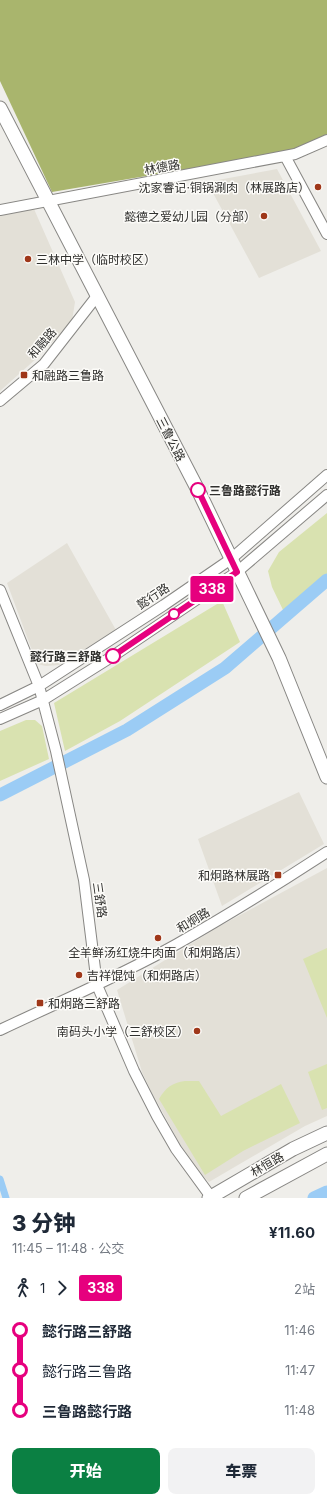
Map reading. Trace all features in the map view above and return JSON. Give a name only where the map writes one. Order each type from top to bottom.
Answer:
[{"type":"main road","name":"三鲁公路","points":[[0,108],[199,492],[281,664],[327,777]]},
{"type":"main road","name":"林恒路","points":[[210,1197],[293,1149],[327,1133]]},
{"type":"main road","name":"林恒路","points":[[246,1198],[327,1154]]},
{"type":"street","name":"林德路","points":[[0,210],[295,154],[327,140]]},
{"type":"street","points":[[285,156],[327,234]]},
{"type":"street","name":"和融路","points":[[0,401],[44,364],[97,296]]},
{"type":"street","name":"懿行路","points":[[0,705],[39,686],[139,622],[231,559],[327,475]]},
{"type":"street","points":[[0,719],[43,700],[113,656],[237,572],[327,496]]},
{"type":"street","name":"三舒路","points":[[0,590],[39,686],[56,751],[84,880],[97,985],[134,1071],[157,1116],[176,1149],[210,1197]]},
{"type":"street","name":"和炯路","points":[[0,1030],[97,985],[176,945],[280,883],[327,852]]},
{"type":"shaded area","name":"懿德之爱幼儿园（分部）","points":[[277,169],[321,251],[259,278],[207,182]]},
{"type":"shaded area","name":"三林中学（临时校区）","points":[[34,209],[75,302],[72,321],[37,358],[0,391],[0,216]]},
{"type":"shaded area","points":[[67,543],[116,630],[59,665],[46,666],[37,664],[7,583]]},
{"type":"shaded area","points":[[299,792],[324,844],[222,906],[198,839]]},
{"type":"shaded area","name":"南码头小学（三舒校区）","points":[[327,868],[327,1116],[305,1126],[209,1182],[197,1170],[180,1144],[151,1091],[142,1072],[117,990],[218,927]]},
{"type":"green space","points":[[0,0],[327,0],[327,145],[52,192],[0,81]]},
{"type":"green space","points":[[327,513],[327,575],[284,612],[272,587],[268,571],[279,552]]},
{"type":"green space","points":[[222,601],[240,642],[120,721],[65,751],[54,703]]},
{"type":"green space","points":[[26,720],[35,720],[42,726],[49,759],[0,781],[0,731]]},
{"type":"green space","points":[[327,948],[327,1018],[303,959]]},
{"type":"green space","points":[[327,1064],[327,1108],[322,1110],[308,1072]]},
{"type":"green space","points":[[185,1081],[199,1081],[221,1116],[281,1084],[300,1123],[243,1151],[205,1175],[159,1099],[164,1091],[170,1086]]},
{"type":"waterway","points":[[0,795],[127,730],[225,668],[327,580]]},
{"type":"waterway","points":[[0,1179],[6,1198]]},
{"type":"waterway","points":[[314,1198],[327,1192]]},
{"type":"bus line","name":"338","points":[[113,656],[237,572],[198,490]]},
{"type":"place","name":"沈家睿记·铜锅涮肉（林展路店）","points":[[318,187]]},
{"type":"place","name":"懿德之爱幼儿园（分部）","points":[[264,216]]},
{"type":"place","name":"三林中学（临时校区）","points":[[28,259]]},
{"type":"place","name":"和融路三鲁路","points":[[24,375]]},
{"type":"place","name":"三鲁路懿行路","points":[[198,490]]},
{"type":"place","name":"懿行路三舒路","points":[[113,656]]},
{"type":"place","name":"和炯路林展路","points":[[278,875]]},
{"type":"place","name":"全羊鲜汤红烧牛肉面（和炯路店）","points":[[158,938]]},
{"type":"place","name":"吉祥馄饨（和炯路店）","points":[[79,975]]},
{"type":"place","name":"和炯路三舒路","points":[[40,1003]]},
{"type":"place","name":"南码头小学（三舒校区）","points":[[197,1031]]}]
